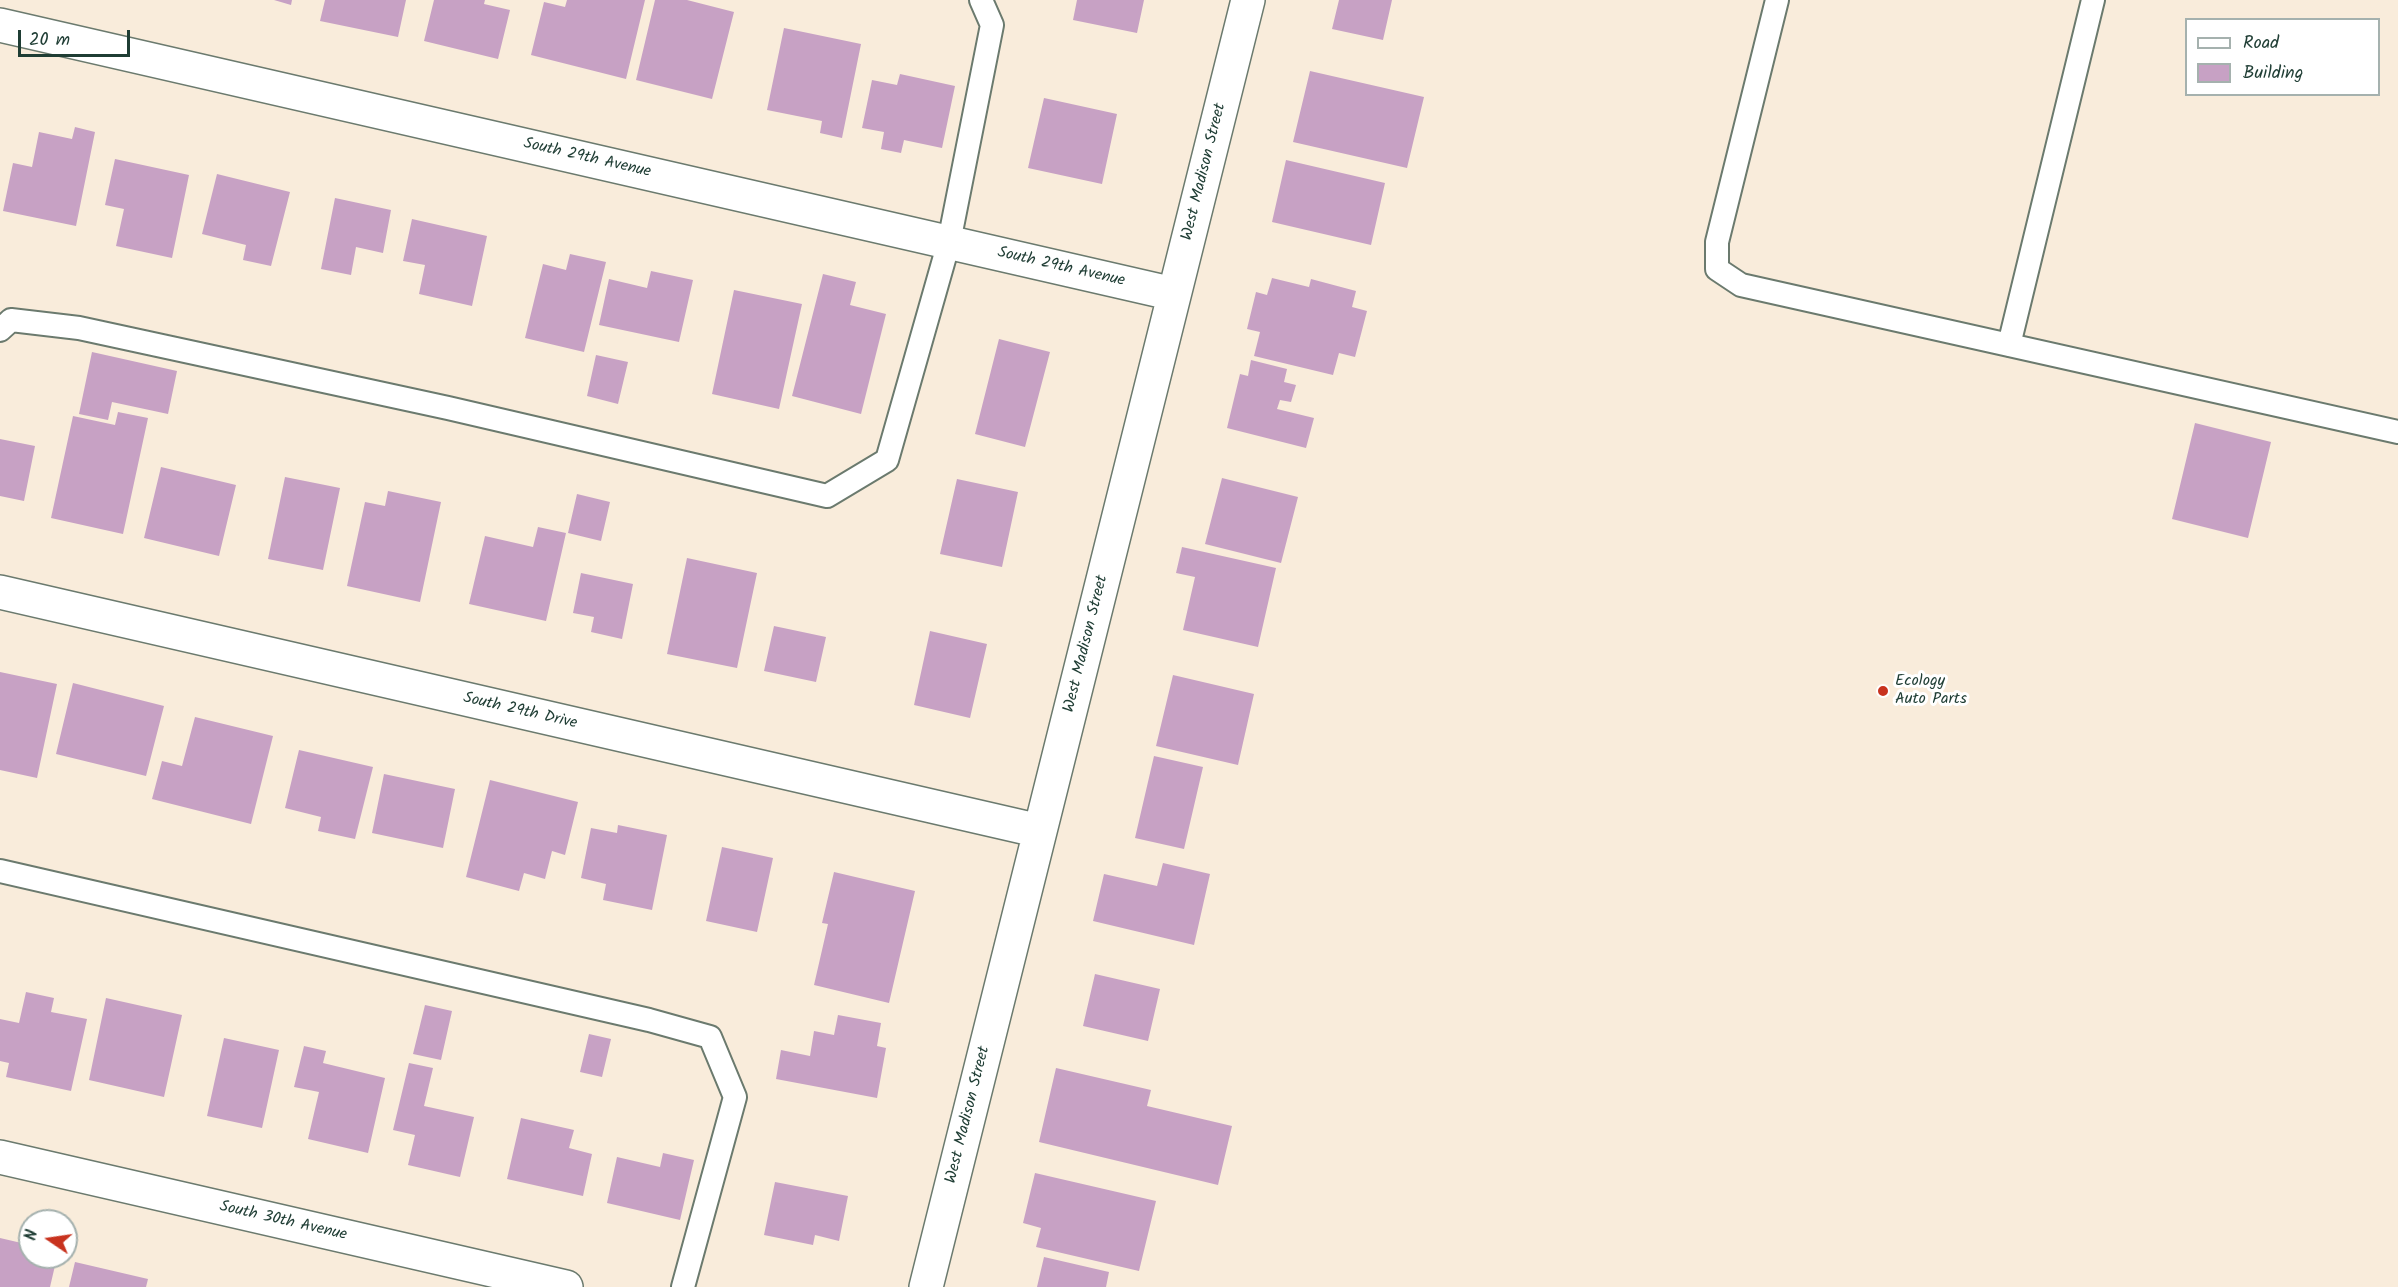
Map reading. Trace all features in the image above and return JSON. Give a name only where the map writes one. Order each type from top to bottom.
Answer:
[{"type":"street","name":"West Madison Street","points":[[926,1287],[1248,0]]},
{"type":"street","name":"South 29th Avenue","points":[[0,25],[1174,294]]},
{"type":"street","name":"South 29th Drive","points":[[0,592],[1040,831]]},
{"type":"street","name":"South 30th Avenue","points":[[0,1157],[566,1287]]},
{"type":"lane","points":[[0,330],[11,320],[79,328],[448,408],[828,496],[887,460],[949,242],[992,25],[981,0]]},
{"type":"lane","points":[[1777,0],[1717,242],[1717,269],[1741,285],[2398,432]]},
{"type":"lane","points":[[2009,345],[2093,0]]},
{"type":"lane","points":[[0,871],[638,1018],[710,1037],[735,1097],[683,1287]]},
{"type":"building","points":[[274,0],[292,0],[291,5]]},
{"type":"building","points":[[325,0],[406,0],[398,37],[320,21]]},
{"type":"building","points":[[434,0],[485,0],[484,4],[510,10],[498,59],[424,41]]},
{"type":"building","points":[[567,0],[645,0],[626,79],[531,55],[544,2],[565,7]]},
{"type":"building","points":[[655,0],[687,0],[734,12],[712,99],[636,80]]},
{"type":"building","points":[[1077,0],[1144,0],[1137,33],[1073,20]]},
{"type":"building","points":[[1339,0],[1392,0],[1383,40],[1332,29]]},
{"type":"building","points":[[784,28],[861,44],[842,138],[820,133],[822,121],[767,110]]},
{"type":"building","points":[[1310,71],[1424,97],[1407,168],[1293,142]]},
{"type":"building","points":[[900,74],[955,86],[942,148],[904,140],[901,153],[881,149],[884,132],[862,128],[872,80],[897,85]]},
{"type":"building","points":[[1044,98],[1117,114],[1102,184],[1028,168]]},
{"type":"building","points":[[75,127],[95,132],[76,226],[3,211],[13,163],[32,167],[39,132],[72,139]]},
{"type":"building","points":[[115,159],[189,175],[172,258],[116,246],[124,209],[105,205]]},
{"type":"building","points":[[1286,160],[1385,183],[1371,245],[1272,222]]},
{"type":"building","points":[[217,174],[290,192],[271,266],[243,260],[246,245],[202,234]]},
{"type":"building","points":[[335,198],[391,210],[383,253],[356,247],[351,275],[321,269]]},
{"type":"building","points":[[412,219],[487,236],[472,306],[419,294],[425,265],[403,261]]},
{"type":"building","points":[[570,254],[606,262],[584,352],[525,338],[543,264],[566,270]]},
{"type":"building","points":[[651,271],[693,280],[679,342],[599,325],[609,279],[647,288]]},
{"type":"building","points":[[823,274],[856,282],[850,305],[886,314],[861,414],[792,396]]},
{"type":"building","points":[[1272,278],[1309,287],[1311,279],[1356,291],[1352,307],[1367,311],[1355,357],[1339,353],[1333,375],[1254,356],[1260,332],[1247,329],[1256,292],[1267,295]]},
{"type":"building","points":[[734,290],[802,304],[779,409],[712,394]]},
{"type":"building","points":[[999,339],[1050,352],[1025,447],[975,434]]},
{"type":"building","points":[[92,352],[177,371],[168,414],[112,402],[108,420],[79,414]]},
{"type":"building","points":[[596,355],[628,362],[618,404],[587,396]]},
{"type":"building","points":[[1251,360],[1287,369],[1284,382],[1296,385],[1291,402],[1280,400],[1277,409],[1314,418],[1306,448],[1227,428],[1240,374],[1248,376]]},
{"type":"building","points":[[118,412],[148,418],[123,534],[51,518],[73,416],[115,425]]},
{"type":"building","points":[[2195,423],[2271,442],[2248,538],[2172,519]]},
{"type":"building","points":[[0,439],[35,446],[24,501],[0,496]]},
{"type":"building","points":[[161,467],[236,485],[219,556],[144,538]]},
{"type":"building","points":[[285,477],[340,488],[323,570],[268,559]]},
{"type":"building","points":[[1222,478],[1298,497],[1281,563],[1205,544]]},
{"type":"building","points":[[957,479],[1018,492],[1002,567],[940,554]]},
{"type":"building","points":[[388,491],[441,502],[420,602],[347,586],[365,502],[385,506]]},
{"type":"building","points":[[577,494],[610,502],[601,541],[568,533]]},
{"type":"building","points":[[538,527],[566,533],[546,621],[469,604],[485,536],[533,547]]},
{"type":"building","points":[[1182,547],[1276,568],[1258,647],[1183,630],[1195,577],[1176,573]]},
{"type":"building","points":[[687,558],[757,573],[737,668],[667,654]]},
{"type":"building","points":[[581,573],[633,584],[622,639],[591,632],[594,617],[573,613]]},
{"type":"building","points":[[774,626],[826,637],[816,682],[764,671]]},
{"type":"building","points":[[930,631],[987,644],[970,718],[914,705]]},
{"type":"building","points":[[0,672],[57,684],[37,778],[0,770]]},
{"type":"building","points":[[1173,675],[1254,694],[1238,765],[1156,746]]},
{"type":"building","points":[[73,683],[164,706],[146,776],[56,754]]},
{"type":"building","points":[[195,717],[273,736],[251,824],[152,799],[162,761],[182,766]]},
{"type":"building","points":[[299,750],[373,767],[355,839],[318,831],[321,817],[285,808]]},
{"type":"building","points":[[1154,756],[1203,767],[1184,849],[1135,838]]},
{"type":"building","points":[[384,774],[455,789],[443,848],[372,833]]},
{"type":"building","points":[[490,780],[578,802],[565,855],[552,851],[545,879],[524,873],[519,891],[466,877]]},
{"type":"building","points":[[618,825],[667,835],[652,910],[603,900],[606,884],[581,878],[591,828],[617,833]]},
{"type":"building","points":[[722,847],[773,858],[757,932],[706,921]]},
{"type":"building","points":[[1163,863],[1210,874],[1194,945],[1093,921],[1104,874],[1157,886]]},
{"type":"building","points":[[834,872],[915,891],[889,1003],[814,985],[828,924],[822,923]]},
{"type":"building","points":[[1095,974],[1160,989],[1148,1041],[1083,1026]]},
{"type":"building","points":[[26,992],[54,998],[51,1012],[87,1019],[71,1091],[6,1077],[9,1063],[0,1061],[0,1019],[19,1023]]},
{"type":"building","points":[[106,998],[182,1015],[164,1097],[89,1080]]},
{"type":"building","points":[[425,1005],[452,1011],[441,1060],[413,1054]]},
{"type":"building","points":[[838,1015],[881,1023],[877,1046],[886,1048],[877,1098],[776,1079],[781,1050],[810,1056],[814,1031],[834,1035]]},
{"type":"building","points":[[589,1034],[611,1039],[602,1077],[580,1072]]},
{"type":"building","points":[[224,1038],[279,1050],[262,1128],[207,1116]]},
{"type":"building","points":[[304,1046],[326,1051],[323,1063],[385,1078],[368,1153],[308,1139],[319,1092],[294,1087]]},
{"type":"building","points":[[409,1063],[433,1068],[424,1106],[474,1117],[460,1177],[408,1165],[415,1135],[393,1130]]},
{"type":"building","points":[[1056,1068],[1151,1090],[1147,1106],[1232,1126],[1218,1185],[1039,1142]]},
{"type":"building","points":[[521,1118],[574,1130],[569,1148],[592,1154],[583,1196],[507,1179]]},
{"type":"building","points":[[663,1153],[694,1160],[680,1220],[607,1203],[617,1157],[660,1167]]},
{"type":"building","points":[[1035,1173],[1156,1201],[1139,1271],[1036,1247],[1041,1228],[1023,1223]]},
{"type":"building","points":[[775,1182],[848,1196],[839,1241],[815,1235],[813,1245],[764,1235]]},
{"type":"building","points":[[0,1238],[18,1242],[18,1269],[54,1269],[50,1287],[0,1287]]},
{"type":"building","points":[[1044,1257],[1109,1272],[1106,1287],[1037,1287]]},
{"type":"building","points":[[78,1263],[148,1279],[146,1287],[69,1287],[73,1269],[78,1269]]},
{"type":"place","name":"Ecology Auto Parts","points":[[1883,691]]}]
